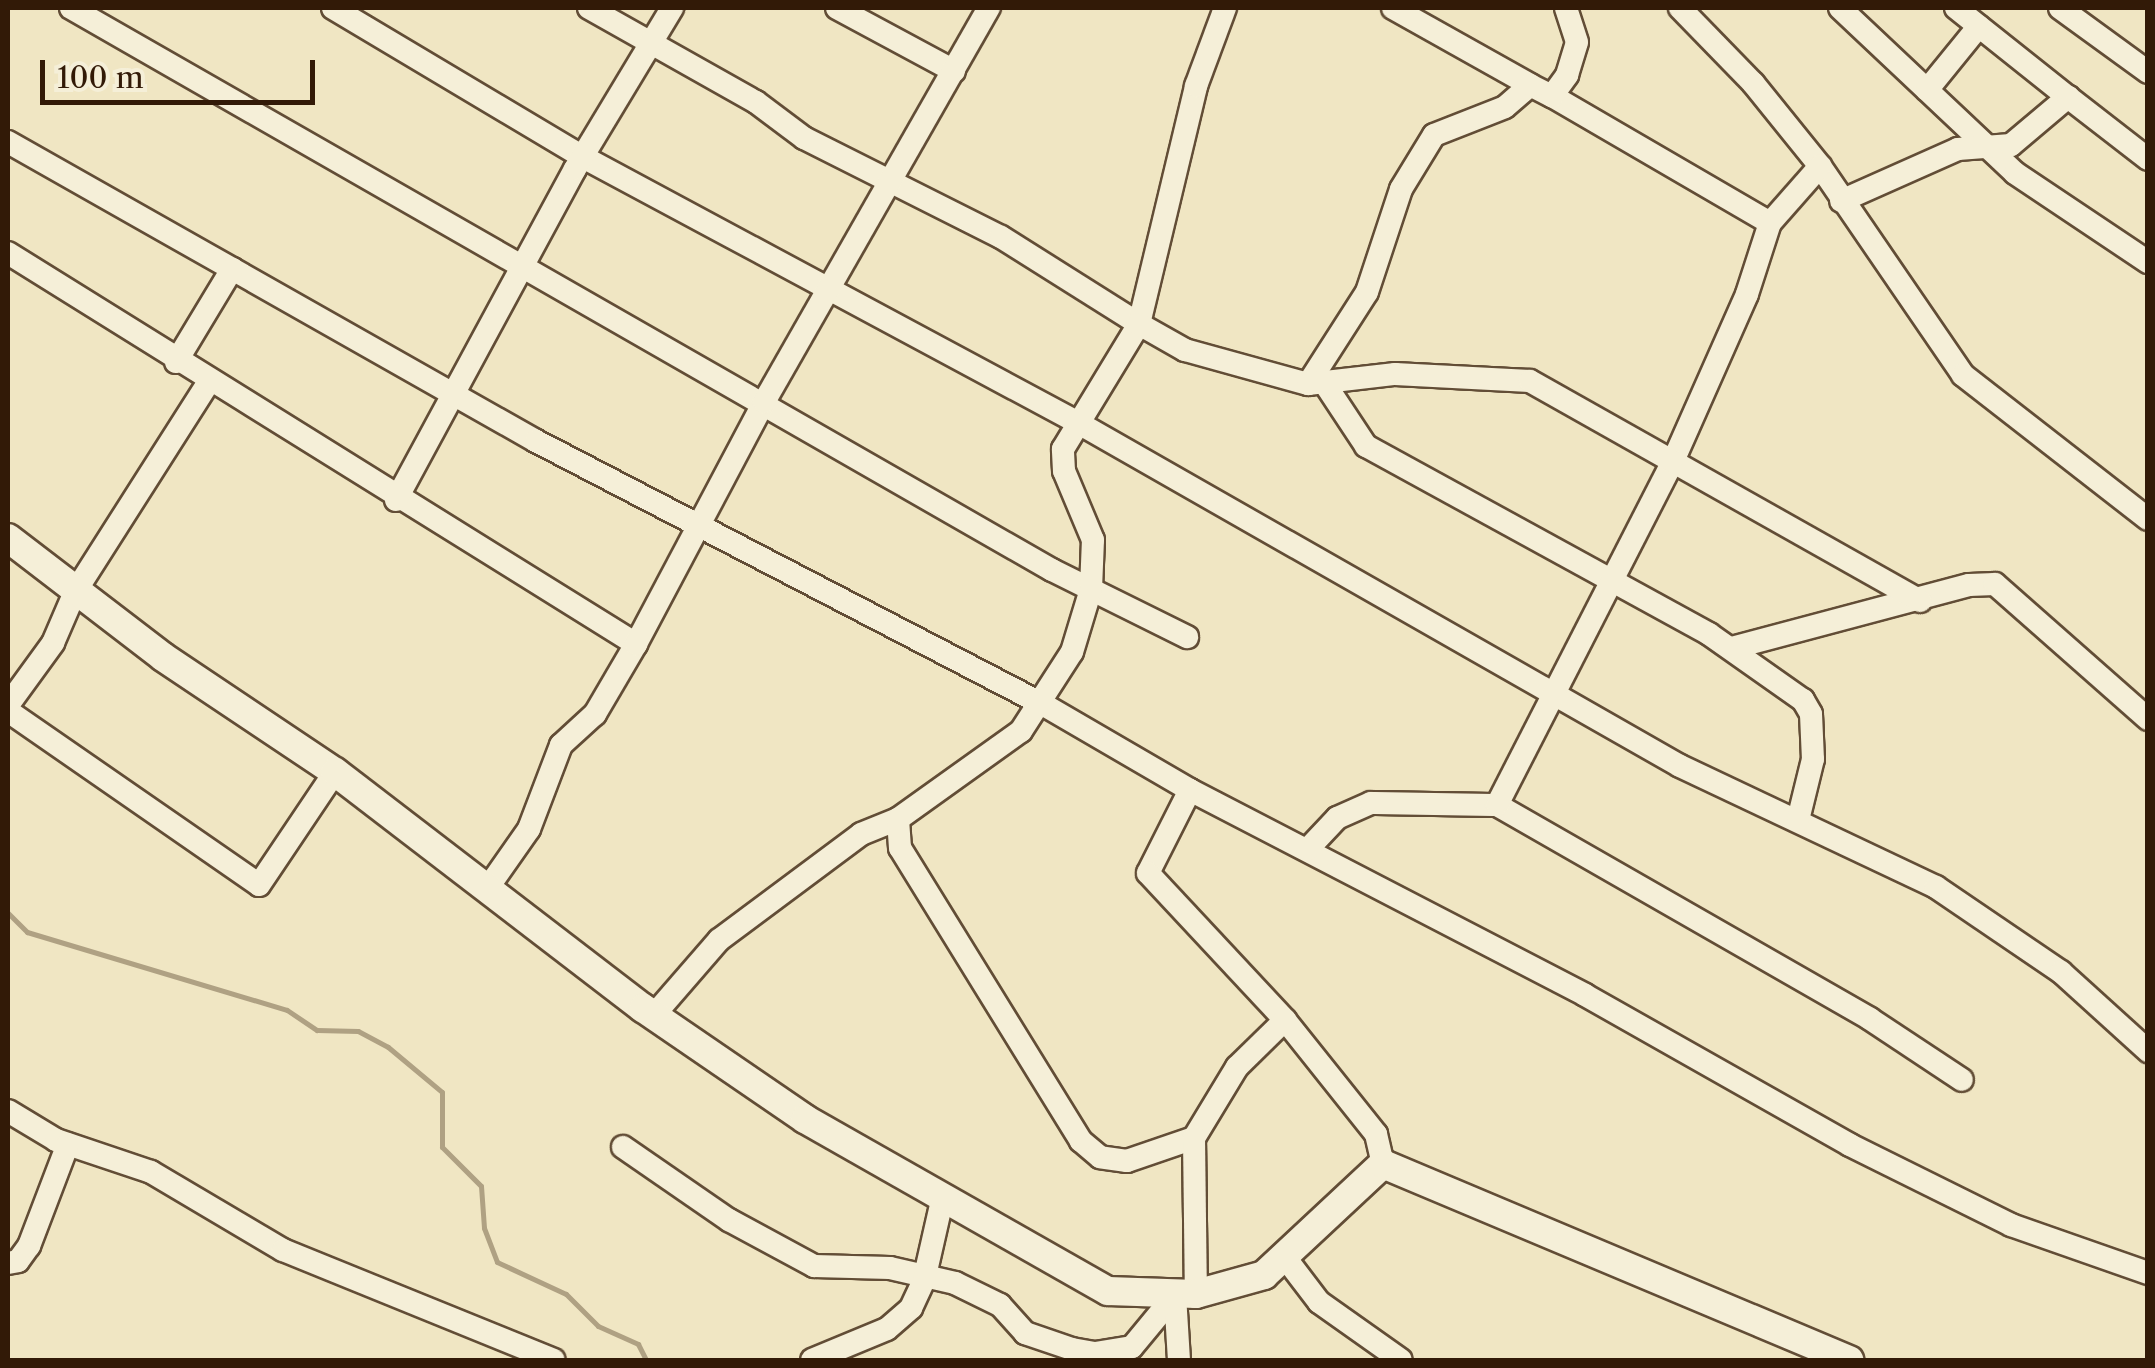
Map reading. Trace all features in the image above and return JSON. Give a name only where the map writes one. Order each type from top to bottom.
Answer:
[{"type":"street","points":[[72,8],[1091,590],[1187,637]]},
{"type":"street","points":[[333,8],[583,157],[1076,421],[1680,766],[1936,887],[2006,930],[2148,1051]]},
{"type":"street","points":[[590,8],[756,102],[804,138],[1002,237],[1139,324],[1198,355],[1318,385],[1395,374],[1530,381],[1674,458],[1920,602]]},
{"type":"street","points":[[396,500],[457,396],[583,157],[672,8]]},
{"type":"street","points":[[837,8],[954,71]]},
{"type":"street","points":[[487,889],[528,829],[561,745],[595,714],[636,644],[764,402],[989,8]]},
{"type":"street","points":[[654,1015],[719,940],[861,834],[898,819],[1021,730],[1044,705],[1072,652],[1091,590],[1090,526],[1062,460],[1076,421],[1139,324],[1200,71],[1225,8]]},
{"type":"street","points":[[1393,8],[1770,223]]},
{"type":"street","points":[[1552,96],[1575,56],[1566,8]]},
{"type":"street","points":[[1680,8],[1753,83],[1820,166],[1964,375],[2148,520]]},
{"type":"street","points":[[1840,8],[2015,174],[2148,262]]},
{"type":"street","points":[[1956,8],[2148,159]]},
{"type":"street","points":[[2060,8],[2148,72]]},
{"type":"street","points":[[1927,90],[1978,26]]},
{"type":"street","points":[[1318,385],[1367,292],[1401,188],[1434,135],[1505,107],[1530,85]]},
{"type":"street","points":[[1841,201],[1912,164],[1958,149],[2011,145],[2068,97]]},
{"type":"street","points":[[8,142],[698,530],[1044,705],[1190,790],[1585,994],[1868,1154],[2012,1225],[2148,1273]]},
{"type":"street","points":[[1497,805],[1674,458],[1746,294],[1770,223],[1820,166]]},
{"type":"street","points":[[8,252],[396,500],[636,644]]},
{"type":"street","points":[[176,362],[232,269]]},
{"type":"street","points":[[209,382],[75,592],[53,643],[8,708],[259,885],[335,772]]},
{"type":"street","points":[[1318,385],[1366,446],[1732,648],[1809,707],[1813,759],[1798,820]]},
{"type":"street","points":[[8,538],[75,592],[335,772],[654,1015],[806,1119],[942,1200],[1108,1291],[1186,1295],[1264,1276],[1287,1260],[1383,1164]]},
{"type":"street","points":[[1732,648],[1994,584],[2148,719]]},
{"type":"street","points":[[1190,790],[1148,874],[1285,1020],[1376,1134],[1383,1164]]},
{"type":"street","points":[[1307,850],[1337,818],[1372,803],[1497,805],[1855,1010],[1962,1080]]},
{"type":"street","points":[[898,819],[906,862],[1081,1141],[1100,1157],[1127,1160],[1194,1138]]},
{"type":"street","points":[[1179,1360],[1194,1138],[1237,1067],[1285,1020]]},
{"type":"street","points":[[8,1111],[68,1144],[152,1172],[298,1257],[554,1360]]},
{"type":"street","points":[[8,1263],[18,1262],[29,1246],[68,1144]]},
{"type":"street","points":[[623,1147],[729,1220],[814,1266],[890,1268],[984,1295],[1038,1339],[1096,1353],[1132,1346],[1186,1295]]},
{"type":"street","points":[[1383,1164],[1848,1360]]},
{"type":"street","points":[[812,1360],[887,1329],[911,1308],[924,1280],[942,1200]]},
{"type":"street","points":[[1287,1260],[1320,1302],[1401,1360]]},
{"type":"waterway","points":[[8,913],[27,932],[287,1010],[317,1030],[358,1031],[388,1047],[442,1092],[442,1147],[481,1186],[484,1228],[497,1262],[566,1294],[598,1326],[638,1344],[646,1360]]}]
